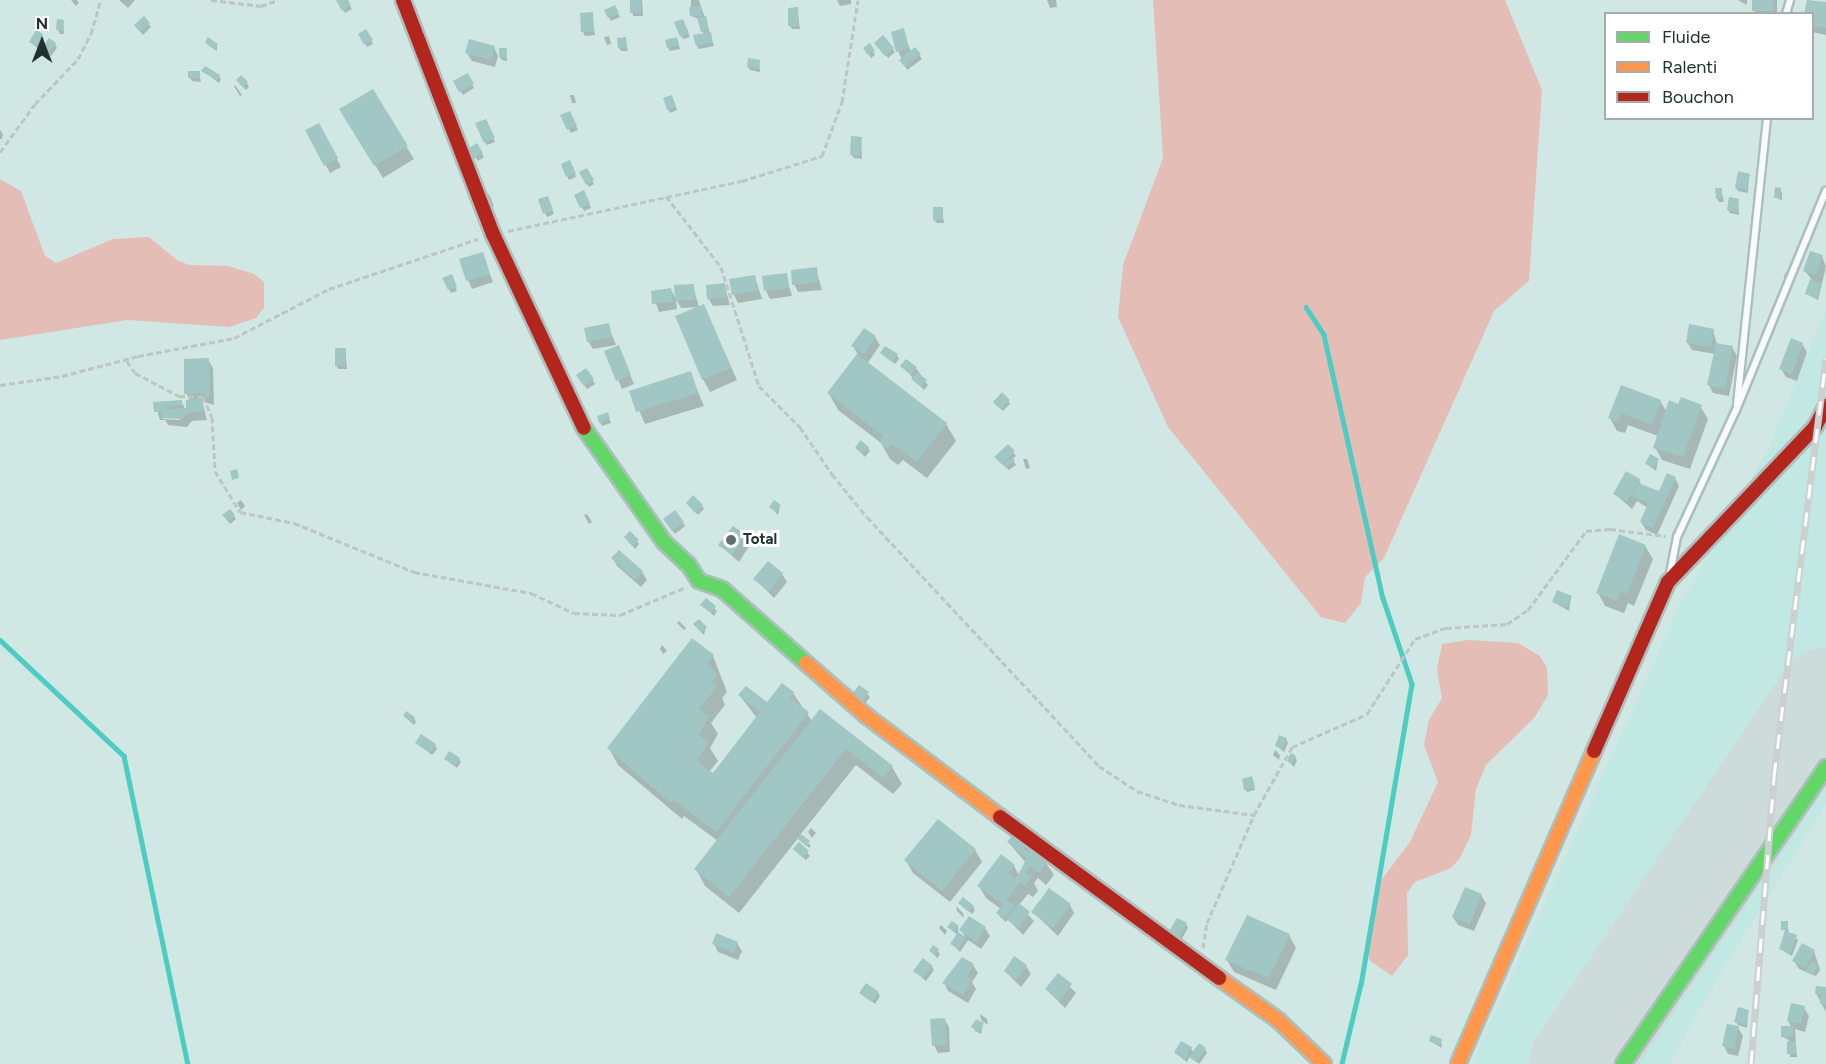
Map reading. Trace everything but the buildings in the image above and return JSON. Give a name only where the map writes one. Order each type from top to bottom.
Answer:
[{"type":"main road","points":[[403,0],[494,234],[589,440],[664,542],[688,564],[699,582],[722,589],[868,717],[1082,880],[1278,1020],[1322,1062]]},
{"type":"main road","points":[[1458,1064],[1668,582],[1815,427],[1826,406]]},
{"type":"main road","points":[[1623,1064],[1826,767]]},
{"type":"lane","points":[[1736,410],[1767,120]]},
{"type":"lane","points":[[1668,582],[1677,537],[1736,410],[1826,191]]},
{"type":"path","points":[[0,152],[35,104],[78,59],[91,34],[101,0]]},
{"type":"path","points":[[211,0],[261,6],[278,0]]},
{"type":"path","points":[[0,385],[62,376],[234,338],[329,289],[494,234],[742,181],[822,156],[842,102],[858,0]]},
{"type":"path","points":[[666,196],[721,267],[759,386],[800,427],[832,474],[867,517],[1099,766],[1137,791],[1168,801],[1254,815]]},
{"type":"path","points":[[127,361],[135,373],[179,396],[203,397],[212,417],[215,471],[240,512],[294,523],[405,570],[531,593],[574,613],[620,615],[699,582]]},
{"type":"path","points":[[1197,961],[1207,924],[1254,815],[1285,754],[1292,747],[1368,714],[1415,639],[1446,628],[1507,624],[1528,610],[1586,531],[1610,529],[1677,537]]},
{"type":"shaded area","points":[[1153,0],[1505,0],[1542,90],[1529,281],[1494,311],[1384,558],[1365,577],[1361,603],[1345,623],[1321,617],[1168,427],[1118,317],[1123,265],[1163,158]]},
{"type":"shaded area","points":[[0,179],[21,191],[45,256],[56,263],[113,239],[149,237],[177,260],[189,265],[228,266],[254,274],[264,282],[264,308],[256,318],[229,327],[127,320],[0,340]]},
{"type":"shaded area","points":[[1826,310],[1826,804],[1715,982],[1670,1064],[1472,1064],[1679,607],[1770,445]]},
{"type":"shaded area","points":[[1468,640],[1518,643],[1540,656],[1547,668],[1548,695],[1535,717],[1486,765],[1476,789],[1471,835],[1460,858],[1451,868],[1415,882],[1407,893],[1408,955],[1392,976],[1369,960],[1370,920],[1379,883],[1410,842],[1438,782],[1424,745],[1429,720],[1442,698],[1437,669],[1442,644]]},
{"type":"waterway","points":[[1306,307],[1324,335],[1383,598],[1412,684],[1361,984],[1342,1064]]},
{"type":"waterway","points":[[0,640],[124,756],[188,1064]]},
{"type":"runway","points":[[1579,1064],[1826,698]]},
{"type":"railway","points":[[1751,1064],[1774,776],[1826,358]]},
{"type":"traffic: fast","points":[[584,428],[664,542],[688,564],[699,581],[722,589],[806,663]]},
{"type":"traffic: fast","points":[[1623,1064],[1826,767]]},
{"type":"traffic: slow","points":[[806,663],[868,717],[1000,817]]},
{"type":"traffic: slow","points":[[1458,1064],[1594,751]]},
{"type":"traffic: slow","points":[[1219,978],[1278,1020],[1324,1064]]},
{"type":"traffic: jam","points":[[403,0],[493,234],[584,428]]},
{"type":"traffic: jam","points":[[1594,751],[1668,582],[1815,427],[1826,406]]},
{"type":"traffic: jam","points":[[1000,817],[1219,978]]},
{"type":"place","name":"Total","points":[[731,540]]}]
